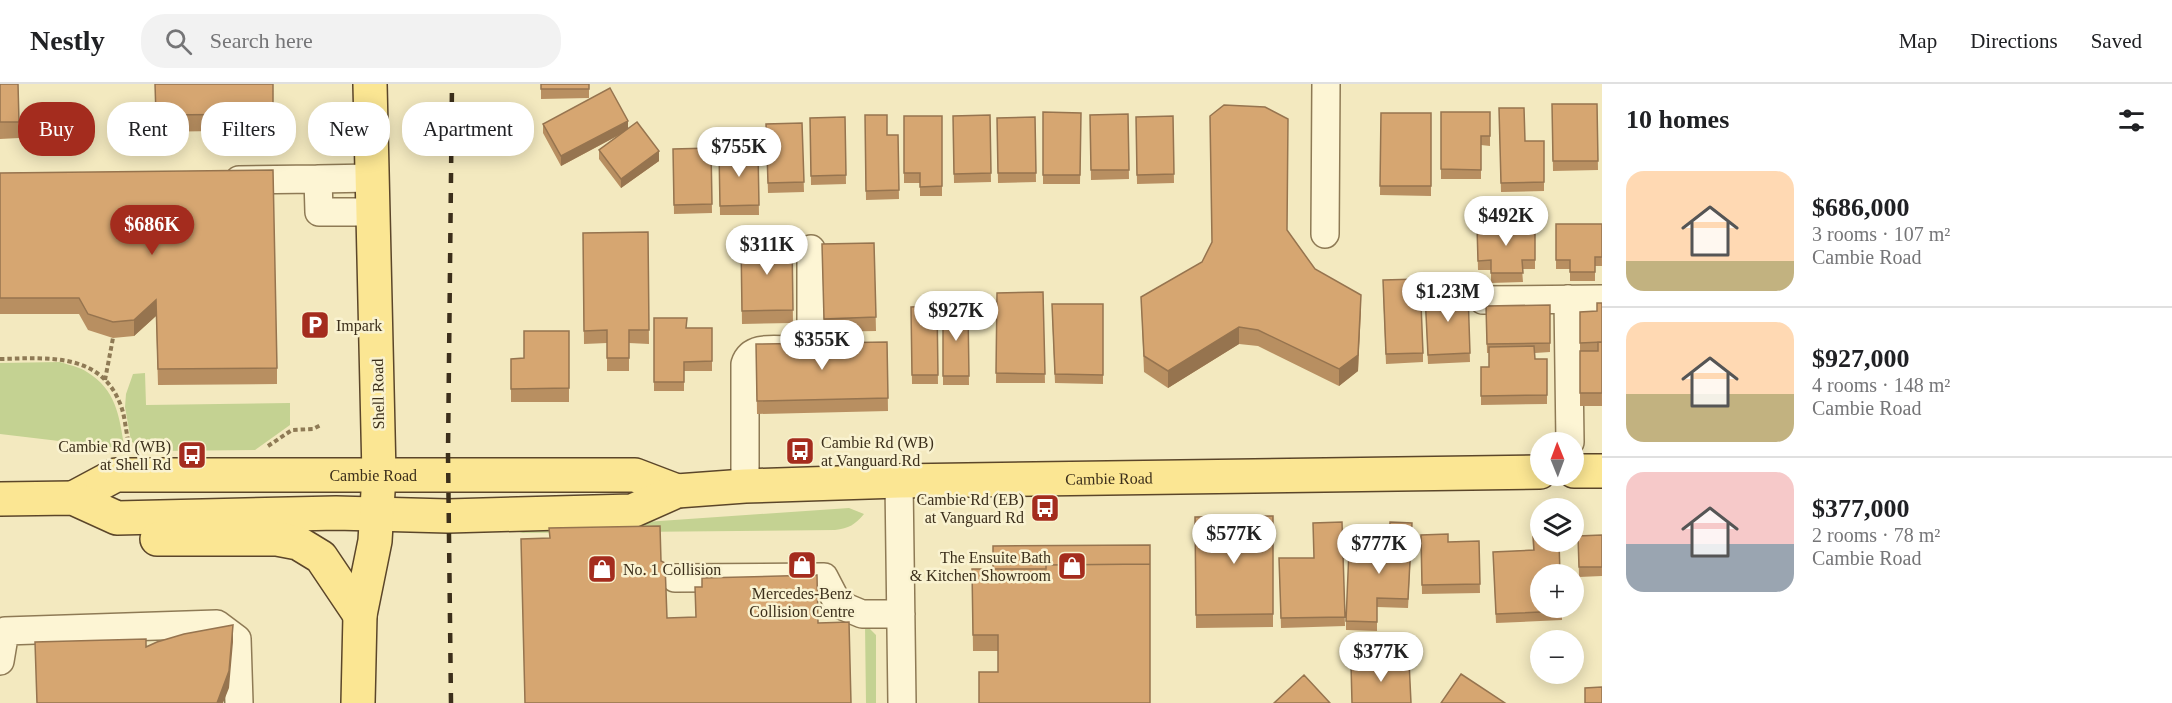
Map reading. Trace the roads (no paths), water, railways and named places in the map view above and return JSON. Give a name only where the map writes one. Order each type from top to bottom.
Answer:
[{"type":"main road","name":"Shell Road","points":[[358,703],[360,615],[375,541],[379,475],[370,84]]},
{"type":"main road","points":[[1584,471],[1602,471]]},
{"type":"main road","name":"Cambie Road","points":[[0,500],[74,498],[117,518],[336,513],[448,516],[632,511],[677,491],[745,486],[899,481],[1530,472]]},
{"type":"main road","name":"Cambie Road","points":[[74,498],[116,475],[635,475],[677,491]]},
{"type":"main road","points":[[117,518],[156,539],[278,539],[298,543],[321,557],[360,615]]},
{"type":"street","points":[[1325,234],[1326,84]]},
{"type":"street","points":[[214,180],[372,178]]},
{"type":"street","points":[[318,179],[319,212],[374,212]]},
{"type":"street","points":[[745,486],[745,364],[747,357],[757,350],[822,349],[811,249]]},
{"type":"street","points":[[1568,299],[1570,432]]},
{"type":"street","points":[[1483,300],[1602,299]]},
{"type":"street","points":[[899,481],[902,703]]},
{"type":"street","points":[[675,578],[824,577],[838,604],[862,614],[901,614]]},
{"type":"street","points":[[0,661],[5,632],[217,624],[237,639],[239,703]]},
{"type":"railway","points":[[451,703],[448,453],[452,84]]},
{"type":"place","name":"Impark","points":[[315,325]]},
{"type":"place","name":"Cambie Rd (WB) at Vanguard Rd","points":[[800,451]]},
{"type":"place","name":"Cambie Rd (WB) at Shell Rd","points":[[192,455]]},
{"type":"place","name":"Cambie Rd (EB) at Vanguard Rd","points":[[1045,508]]},
{"type":"place","name":"Mercedes-Benz Collision Centre","points":[[802,565]]},
{"type":"place","name":"The Ensuite Bath & Kitchen Showroom","points":[[1072,566]]},
{"type":"place","name":"No. 1 Collision","points":[[602,569]]}]
